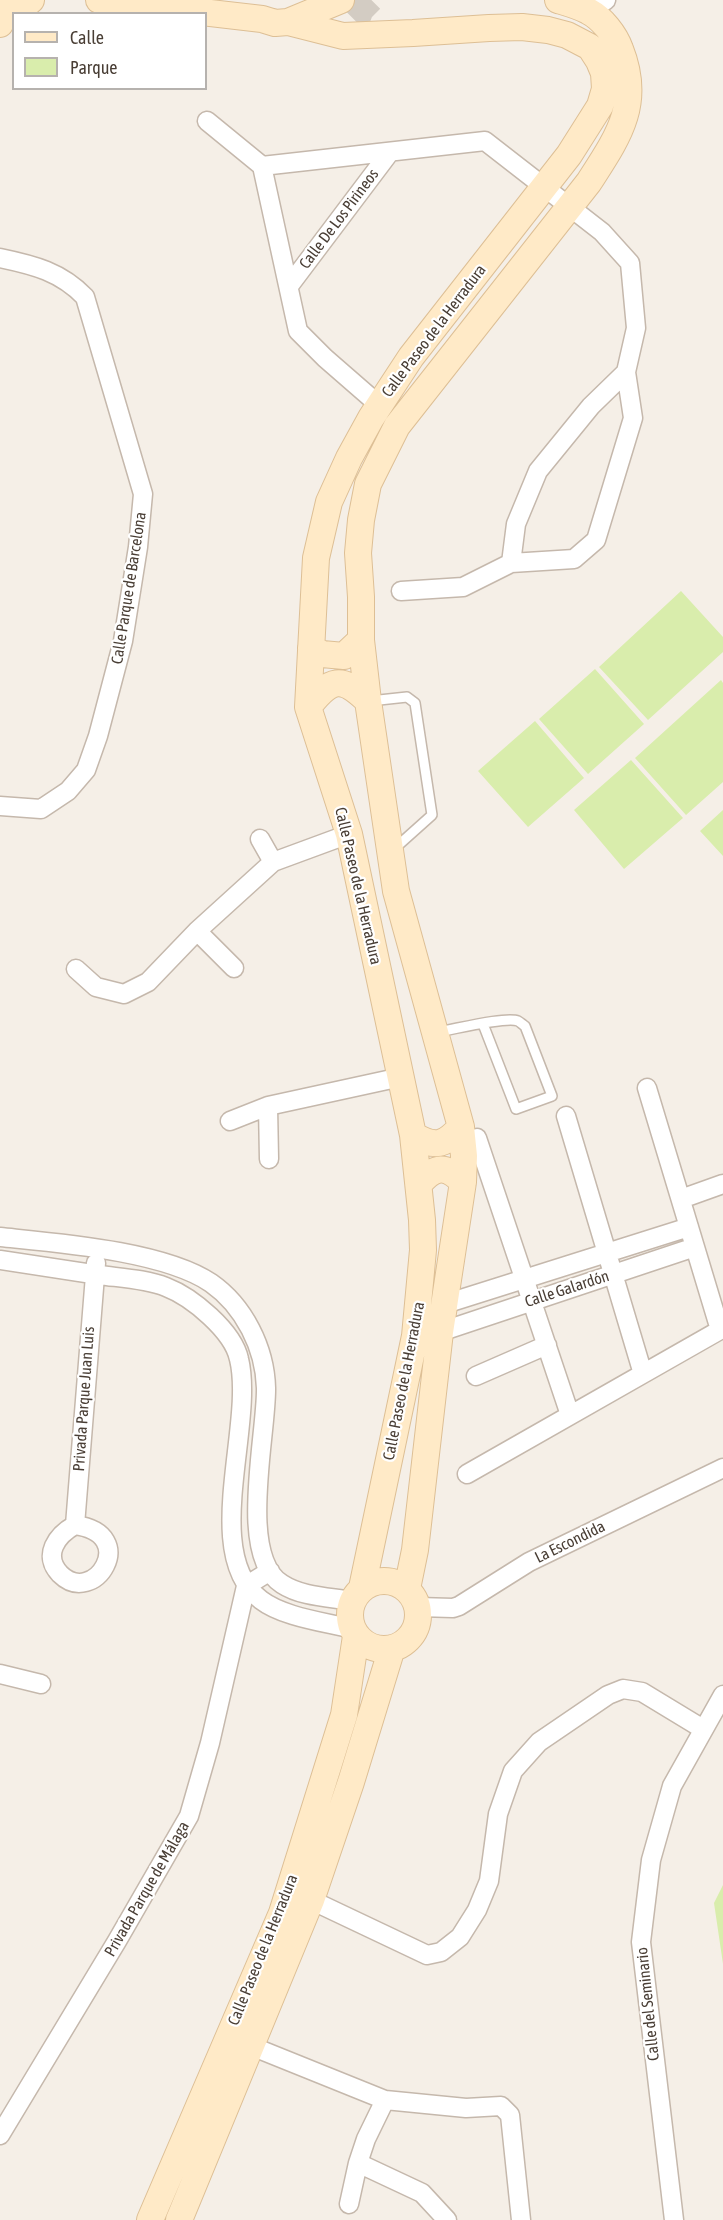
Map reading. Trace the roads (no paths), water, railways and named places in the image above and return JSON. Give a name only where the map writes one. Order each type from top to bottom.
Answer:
[{"type":"main road","points":[[0,25],[7,10],[6,0]]},
{"type":"main road","points":[[16,12],[31,0]]},
{"type":"main road","points":[[99,0],[254,10],[275,23],[288,22],[341,0]]},
{"type":"main road","name":"Calle Paseo de la Herradura","points":[[412,1598],[415,1550],[440,1332],[469,1132],[435,1033],[396,891],[361,640],[358,554],[361,520],[368,484],[397,426],[590,182],[621,127],[630,92],[629,76],[618,43],[598,6],[558,0]]},
{"type":"main road","points":[[0,25],[12,16]]},
{"type":"main road","name":"Calle Paseo de la Herradura","points":[[357,1594],[415,1336],[423,1250],[413,1135],[401,1077],[349,834],[308,707],[316,558],[329,502],[349,458],[379,405],[411,357],[569,155],[600,106],[605,89],[604,73],[585,35],[576,26],[551,16],[379,21]]},
{"type":"main road","points":[[288,22],[343,36],[531,28],[567,35],[590,47]]},
{"type":"main road","points":[[311,648],[322,654],[344,656],[361,640]]},
{"type":"main road","points":[[308,707],[332,684],[344,683],[353,687],[368,701]]},
{"type":"main road","points":[[413,1135],[432,1144],[442,1143],[451,1137],[469,1132]]},
{"type":"main road","points":[[419,1184],[436,1169],[447,1170],[463,1182]]},
{"type":"main road","points":[[376,1581],[393,1581],[412,1598],[418,1620],[413,1633],[404,1643],[392,1648],[372,1648],[354,1633],[357,1594],[376,1581]]},
{"type":"main road","name":"Calle Paseo de la Herradura","points":[[150,2220],[282,1913],[344,1715],[354,1633]]},
{"type":"main road","name":"Calle Paseo de la Herradura","points":[[179,2220],[311,1900],[351,1782],[392,1648]]},
{"type":"street","points":[[207,121],[262,166]]},
{"type":"street","name":"Calle De Los Pirineos","points":[[379,405],[298,331],[262,166],[485,141],[602,232],[630,263],[636,328],[626,372]]},
{"type":"street","name":"Calle De Los Pirineos","points":[[289,286],[390,152]]},
{"type":"street","name":"Calle Parque de Barcelona","points":[[0,258],[57,274],[85,297],[143,494],[138,547],[123,640],[98,736],[86,770],[68,791],[41,808],[0,806]]},
{"type":"street","points":[[511,563],[516,524],[538,471],[591,406],[626,372]]},
{"type":"street","points":[[401,591],[463,587],[511,563],[574,559],[596,540],[633,418],[626,372]]},
{"type":"street","points":[[76,969],[96,987],[124,994],[148,982],[197,931],[273,862],[349,834]]},
{"type":"street","points":[[260,839],[273,862]]},
{"type":"street","points":[[197,931],[234,968]]},
{"type":"street","points":[[230,1121],[268,1106],[401,1077]]},
{"type":"street","points":[[466,1474],[720,1330],[647,1088]]},
{"type":"street","points":[[268,1106],[269,1159]]},
{"type":"street","points":[[566,1116],[644,1374]]},
{"type":"street","points":[[469,1132],[525,1279],[570,1415]]},
{"type":"street","points":[[681,1199],[723,1184]]},
{"type":"street","name":"Calle Galardón","points":[[445,1304],[689,1227]]},
{"type":"street","points":[[0,1237],[99,1250],[179,1267],[211,1283],[236,1305],[258,1341],[266,1386],[256,1524],[260,1551],[270,1571],[280,1583],[297,1592],[357,1594]]},
{"type":"street","name":"Calle Galardón","points":[[440,1332],[695,1247]]},
{"type":"street","name":"Privada Parque Juan Luis","points":[[75,1525],[94,1274],[99,1250]]},
{"type":"street","points":[[0,1260],[167,1287],[196,1304],[219,1324],[239,1357],[243,1388],[231,1529],[235,1561],[246,1586],[262,1601],[285,1612],[354,1633]]},
{"type":"street","points":[[476,1376],[547,1345]]},
{"type":"street","name":"La Escondida","points":[[412,1598],[453,1608],[459,1606],[529,1562],[723,1468]]},
{"type":"street","points":[[246,1586],[270,1571]]},
{"type":"street","name":"Privada Parque de Málaga","points":[[0,2135],[189,1816],[210,1743],[246,1586]]},
{"type":"street","points":[[0,1674],[41,1684]]},
{"type":"street","points":[[311,1900],[427,1955],[441,1952],[460,1937],[477,1910],[489,1881],[498,1814],[513,1771],[539,1742],[608,1695],[623,1689],[642,1692],[703,1728]]},
{"type":"street","name":"Calle del Seminario","points":[[674,2220],[641,1942],[651,1860],[672,1786],[723,1695]]},
{"type":"street","points":[[251,2046],[385,2100],[466,2108],[501,2106],[510,2115],[521,2220]]},
{"type":"street","points":[[350,2204],[358,2163],[366,2139],[385,2100]]},
{"type":"street","points":[[358,2163],[422,2193],[447,2220]]},
{"type":"lane","points":[[368,701],[407,697],[415,703],[432,815],[391,851]]},
{"type":"lane","points":[[435,1033],[483,1024],[519,1021],[525,1026],[552,1096],[516,1109],[483,1024]]},
{"type":"tunnel","points":[[353,0],[371,18],[379,21]]}]
